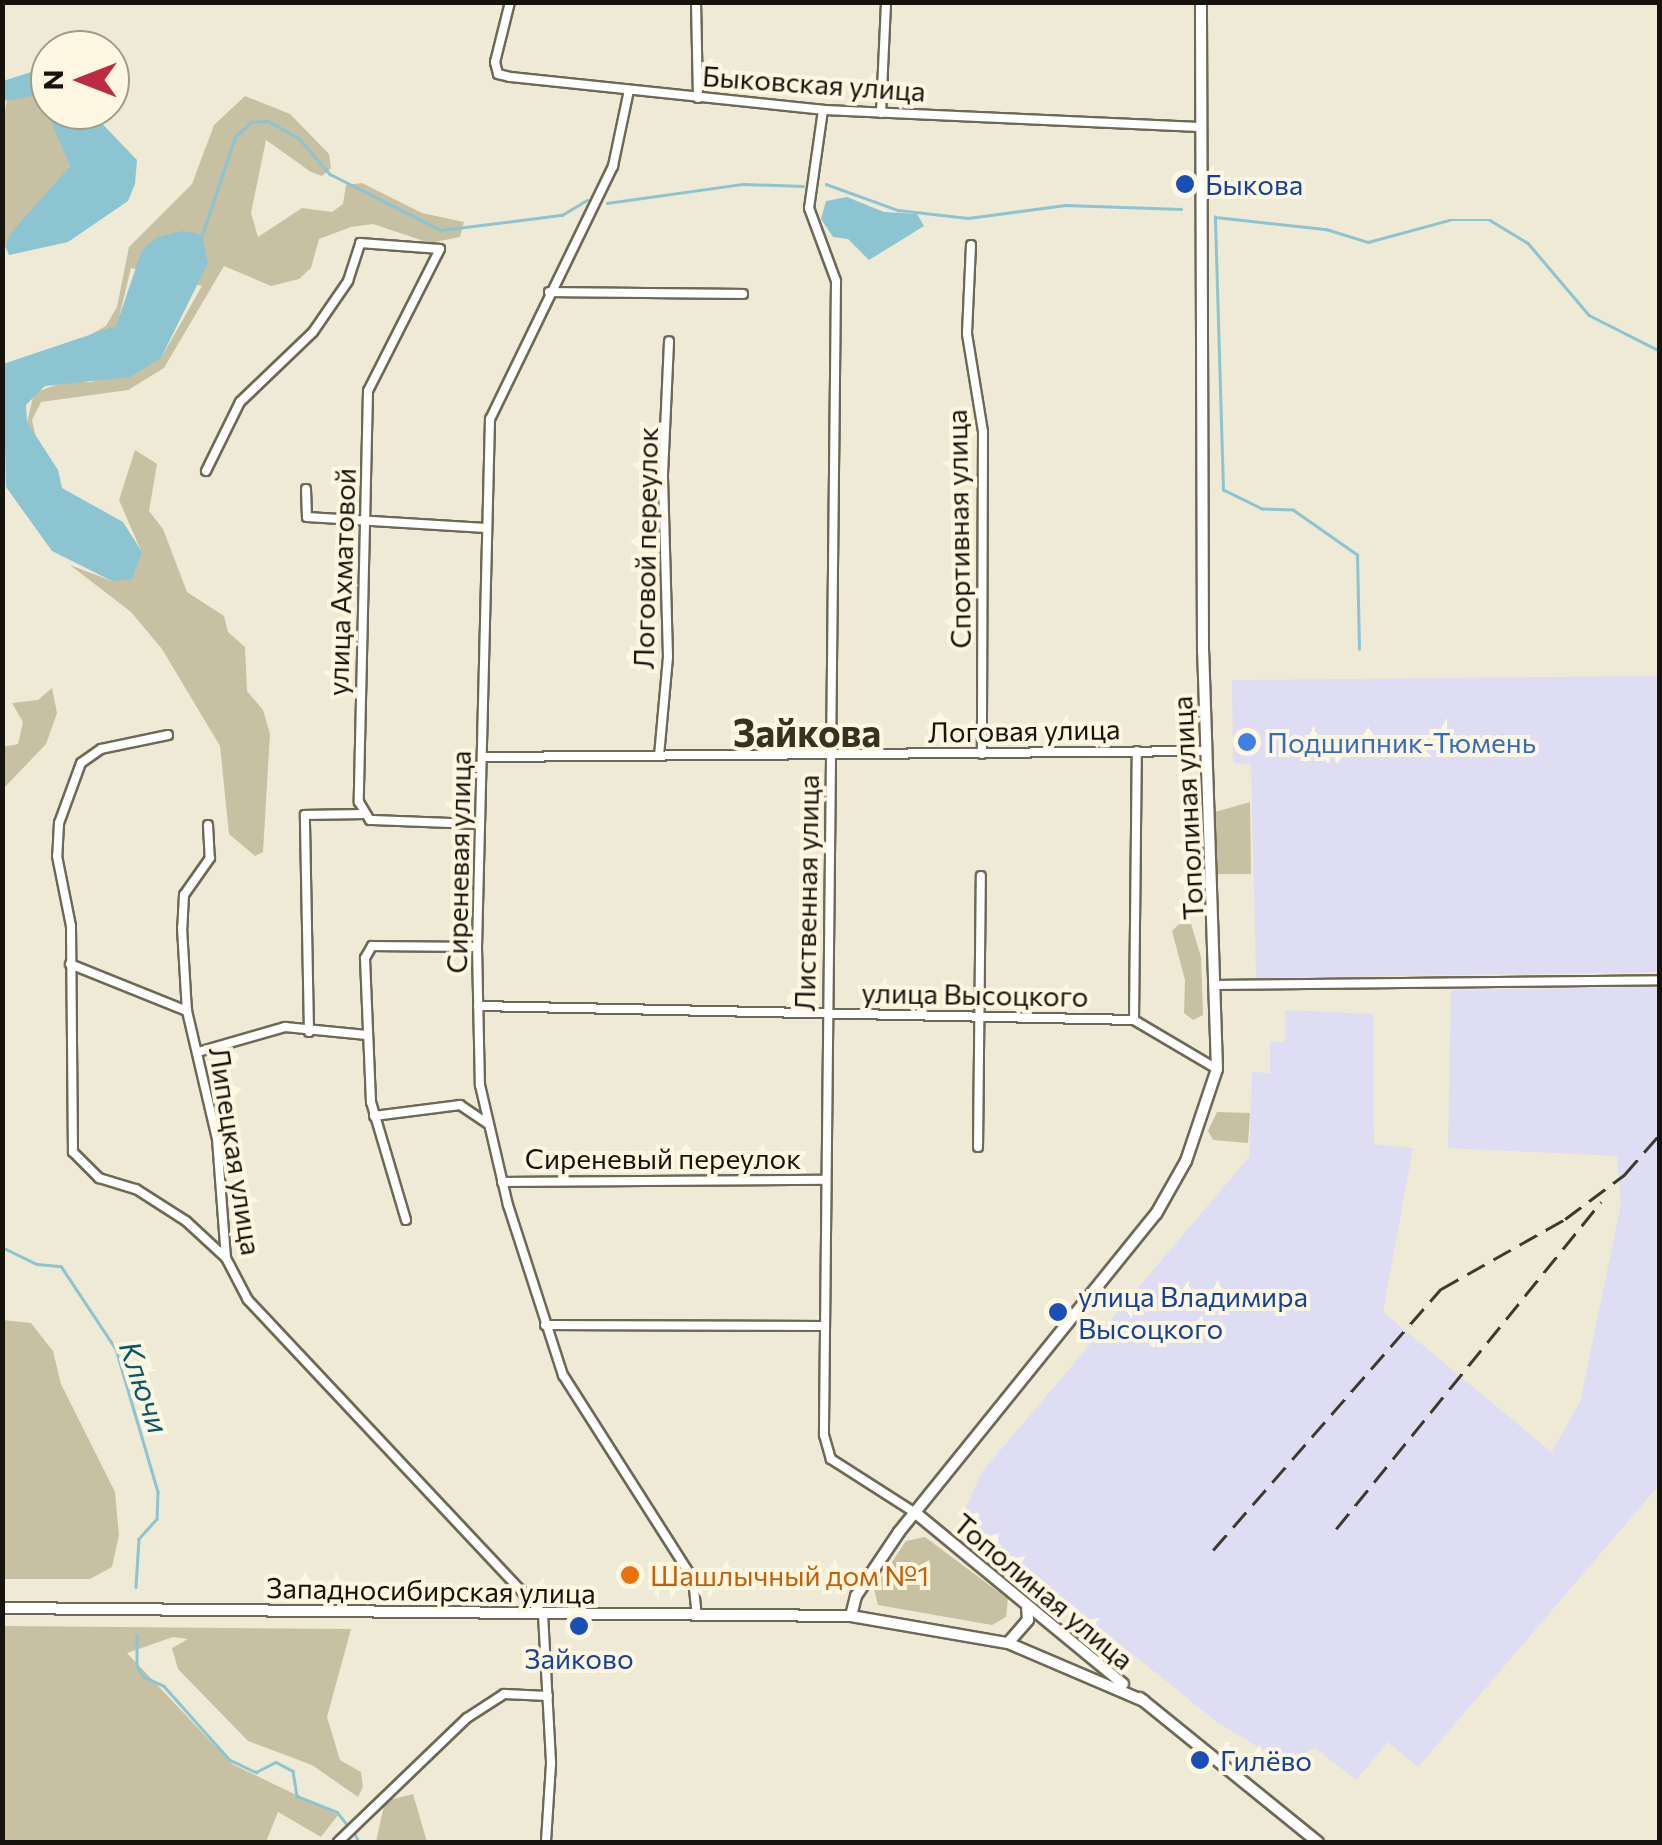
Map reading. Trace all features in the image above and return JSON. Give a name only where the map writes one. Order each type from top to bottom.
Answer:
[{"type":"main road","name":"Тополиная улица","points":[[851,1616],[856,1596],[916,1514],[1156,1214],[1190,1151],[1217,1069],[1207,751],[1198,2]]},
{"type":"main road","name":"Тополиная улица","points":[[916,1514],[1144,1702]]},
{"type":"main road","points":[[1008,1643],[1028,1620],[1027,1606]]},
{"type":"main road","name":"Западносибирская улица","points":[[2,1608],[851,1616],[1008,1643],[1144,1702]]},
{"type":"main road","points":[[1144,1702],[1318,1842]]},
{"type":"street","name":"Быковская улица","points":[[510,2],[498,74],[823,110],[1201,127]]},
{"type":"street","points":[[696,2],[698,98]]},
{"type":"street","points":[[881,112],[886,2]]},
{"type":"street","name":"Сиреневая улица","points":[[629,90],[613,166],[490,419],[478,1006],[488,1124],[502,1182],[563,1375],[693,1578],[697,1615]]},
{"type":"street","name":"Лиственная улица","points":[[823,110],[809,208],[836,281],[824,1435],[831,1459],[916,1514]]},
{"type":"street","name":"улица Ахматовой","points":[[206,470],[240,402],[313,332],[348,281],[360,243],[440,249],[368,390],[362,814]]},
{"type":"street","name":"Спортивная улица","points":[[971,245],[967,334],[984,432],[982,754]]},
{"type":"street","points":[[549,292],[744,294]]},
{"type":"street","name":"Логовой переулок","points":[[659,756],[668,657],[663,474],[669,341]]},
{"type":"street","points":[[306,490],[307,517],[486,528]]},
{"type":"street","points":[[168,734],[102,749],[80,764],[66,795],[58,856],[69,903],[73,1152],[99,1178],[136,1189],[186,1221],[226,1258]]},
{"type":"street","name":"Логовая улица","points":[[483,757],[1207,751]]},
{"type":"street","points":[[1134,1020],[1137,752]]},
{"type":"street","points":[[308,1032],[305,815],[362,814],[370,820],[479,824]]},
{"type":"street","name":"Липецкая улица","points":[[208,825],[210,858],[184,895],[187,1011],[217,1139],[226,1258],[248,1300],[543,1614]]},
{"type":"street","points":[[978,1147],[980,876]]},
{"type":"street","points":[[406,1220],[374,1116],[364,958],[372,946],[477,947]]},
{"type":"street","points":[[70,964],[187,1011]]},
{"type":"street","points":[[1217,986],[1660,980]]},
{"type":"street","name":"улица Высоцкого","points":[[478,1006],[1134,1020],[1217,1069]]},
{"type":"street","points":[[198,1052],[285,1028],[367,1035]]},
{"type":"street","points":[[374,1116],[460,1105],[488,1124]]},
{"type":"street","name":"Сиреневый переулок","points":[[502,1182],[825,1180]]},
{"type":"street","points":[[545,1324],[823,1326]]},
{"type":"street","points":[[543,1614],[548,1696],[546,1842]]},
{"type":"street","points":[[338,1842],[467,1718],[504,1694],[548,1696]]},
{"type":"shaded area","points":[[30,93],[30,130],[56,130],[70,166],[3,247],[3,122],[7,100]]},
{"type":"shaded area","points":[[245,96],[290,114],[329,154],[331,168],[322,176],[311,172],[266,140],[251,213],[258,237],[302,208],[332,212],[343,204],[346,185],[362,183],[422,213],[464,222],[460,237],[430,243],[373,224],[351,227],[319,239],[311,268],[299,279],[271,286],[224,266],[164,368],[128,390],[41,402],[32,420],[37,442],[27,422],[34,393],[64,382],[91,382],[161,358],[202,286],[131,268],[117,326],[86,337],[106,326],[117,307],[129,247],[192,184],[214,125]]},
{"type":"shaded area","points":[[135,450],[157,464],[149,511],[163,529],[187,592],[224,616],[228,632],[245,647],[247,691],[263,710],[270,734],[263,852],[255,856],[229,834],[220,746],[162,649],[131,612],[70,565],[112,581],[142,553],[119,500]]},
{"type":"shaded area","points":[[1659,676],[1659,972],[1256,978],[1251,764],[1233,763],[1232,680]]},
{"type":"shaded area","points":[[52,688],[57,713],[46,744],[3,789],[3,747],[18,744],[23,722],[12,703],[38,700]]},
{"type":"shaded area","points":[[1250,802],[1251,874],[1217,874],[1215,812]]},
{"type":"shaded area","points":[[1179,924],[1191,924],[1201,957],[1203,1015],[1193,1020],[1184,1013],[1185,980],[1172,931]]},
{"type":"shaded area","points":[[1659,987],[1659,1485],[1418,1767],[1388,1742],[1356,1780],[1315,1748],[1293,1759],[1260,1748],[1218,1723],[962,1517],[981,1473],[1249,1157],[1252,1072],[1270,1073],[1270,1042],[1285,1042],[1285,1010],[1373,1014],[1374,1144],[1413,1148],[1383,1312],[1556,1456],[1552,1451],[1580,1402],[1621,1204],[1617,1156],[1448,1148],[1451,990]]},
{"type":"shaded area","points":[[1217,1112],[1250,1113],[1248,1143],[1213,1140],[1208,1131]]},
{"type":"shaded area","points":[[3,1320],[31,1323],[53,1351],[61,1384],[115,1492],[119,1535],[112,1567],[90,1579],[3,1579]]},
{"type":"shaded area","points":[[925,1537],[1008,1599],[1006,1617],[992,1625],[878,1605],[874,1589],[906,1541]]},
{"type":"shaded area","points":[[3,1626],[351,1629],[327,1717],[340,1760],[361,1772],[363,1787],[358,1797],[312,1765],[248,1741],[178,1669],[172,1648],[188,1639],[173,1637],[127,1653],[232,1764],[338,1815],[321,1837],[278,1812],[266,1842],[3,1842]]},
{"type":"shaded area","points":[[413,1794],[427,1842],[376,1842],[385,1801]]},
{"type":"water","points":[[30,72],[30,97],[3,101],[3,81]]},
{"type":"water","points":[[55,130],[108,130],[137,160],[135,184],[128,201],[68,242],[9,255],[5,246],[11,233],[70,166]]},
{"type":"water","points":[[847,197],[884,212],[917,214],[924,226],[869,260],[848,239],[833,237],[821,219],[826,201]]},
{"type":"water","points":[[183,231],[202,235],[208,263],[161,358],[130,377],[45,386],[26,405],[27,422],[58,470],[62,488],[123,522],[142,552],[132,579],[112,581],[52,551],[6,487],[3,364],[116,326],[142,250],[157,237]]},
{"type":"waterway","points":[[202,235],[235,137],[251,122],[268,121],[299,138],[330,174],[441,230],[562,215],[587,200]]},
{"type":"waterway","points":[[607,203],[743,184],[803,186]]},
{"type":"waterway","points":[[826,184],[898,210],[968,218],[1065,205],[1181,209]]},
{"type":"waterway","points":[[1359,649],[1357,555],[1293,510],[1262,509],[1223,490],[1215,217],[1326,229],[1368,242],[1449,220],[1490,220],[1528,243],[1589,315],[1660,351]]},
{"type":"waterway","name":"Ключи","points":[[2,1247],[37,1264],[61,1266],[116,1349],[158,1492],[157,1519],[139,1539],[136,1587]]},
{"type":"waterway","name":"Ключи","points":[[137,1635],[137,1666],[144,1677],[164,1686],[230,1760],[256,1772],[276,1762],[293,1771],[297,1796],[337,1812],[346,1823]]},
{"type":"waterway","name":"Ключи","points":[[355,1834],[359,1842]]},
{"type":"railway","points":[[1213,1550],[1441,1289],[1565,1219],[1624,1175],[1660,1134]]},
{"type":"railway","points":[[1336,1529],[1601,1202]]},
{"type":"place","name":"Быкова","points":[[1185,184]]},
{"type":"place","name":"Подшипник-Тюмень","points":[[1247,742]]},
{"type":"place","name":"улица Владимира Высоцкого","points":[[1058,1312]]},
{"type":"place","name":"Шашлычный дом №1","points":[[630,1575]]},
{"type":"place","name":"Зайково","points":[[579,1626]]},
{"type":"place","name":"Гилёво","points":[[1200,1760]]},
{"type":"district","name":"Зайкова","points":[[807,732]]}]
